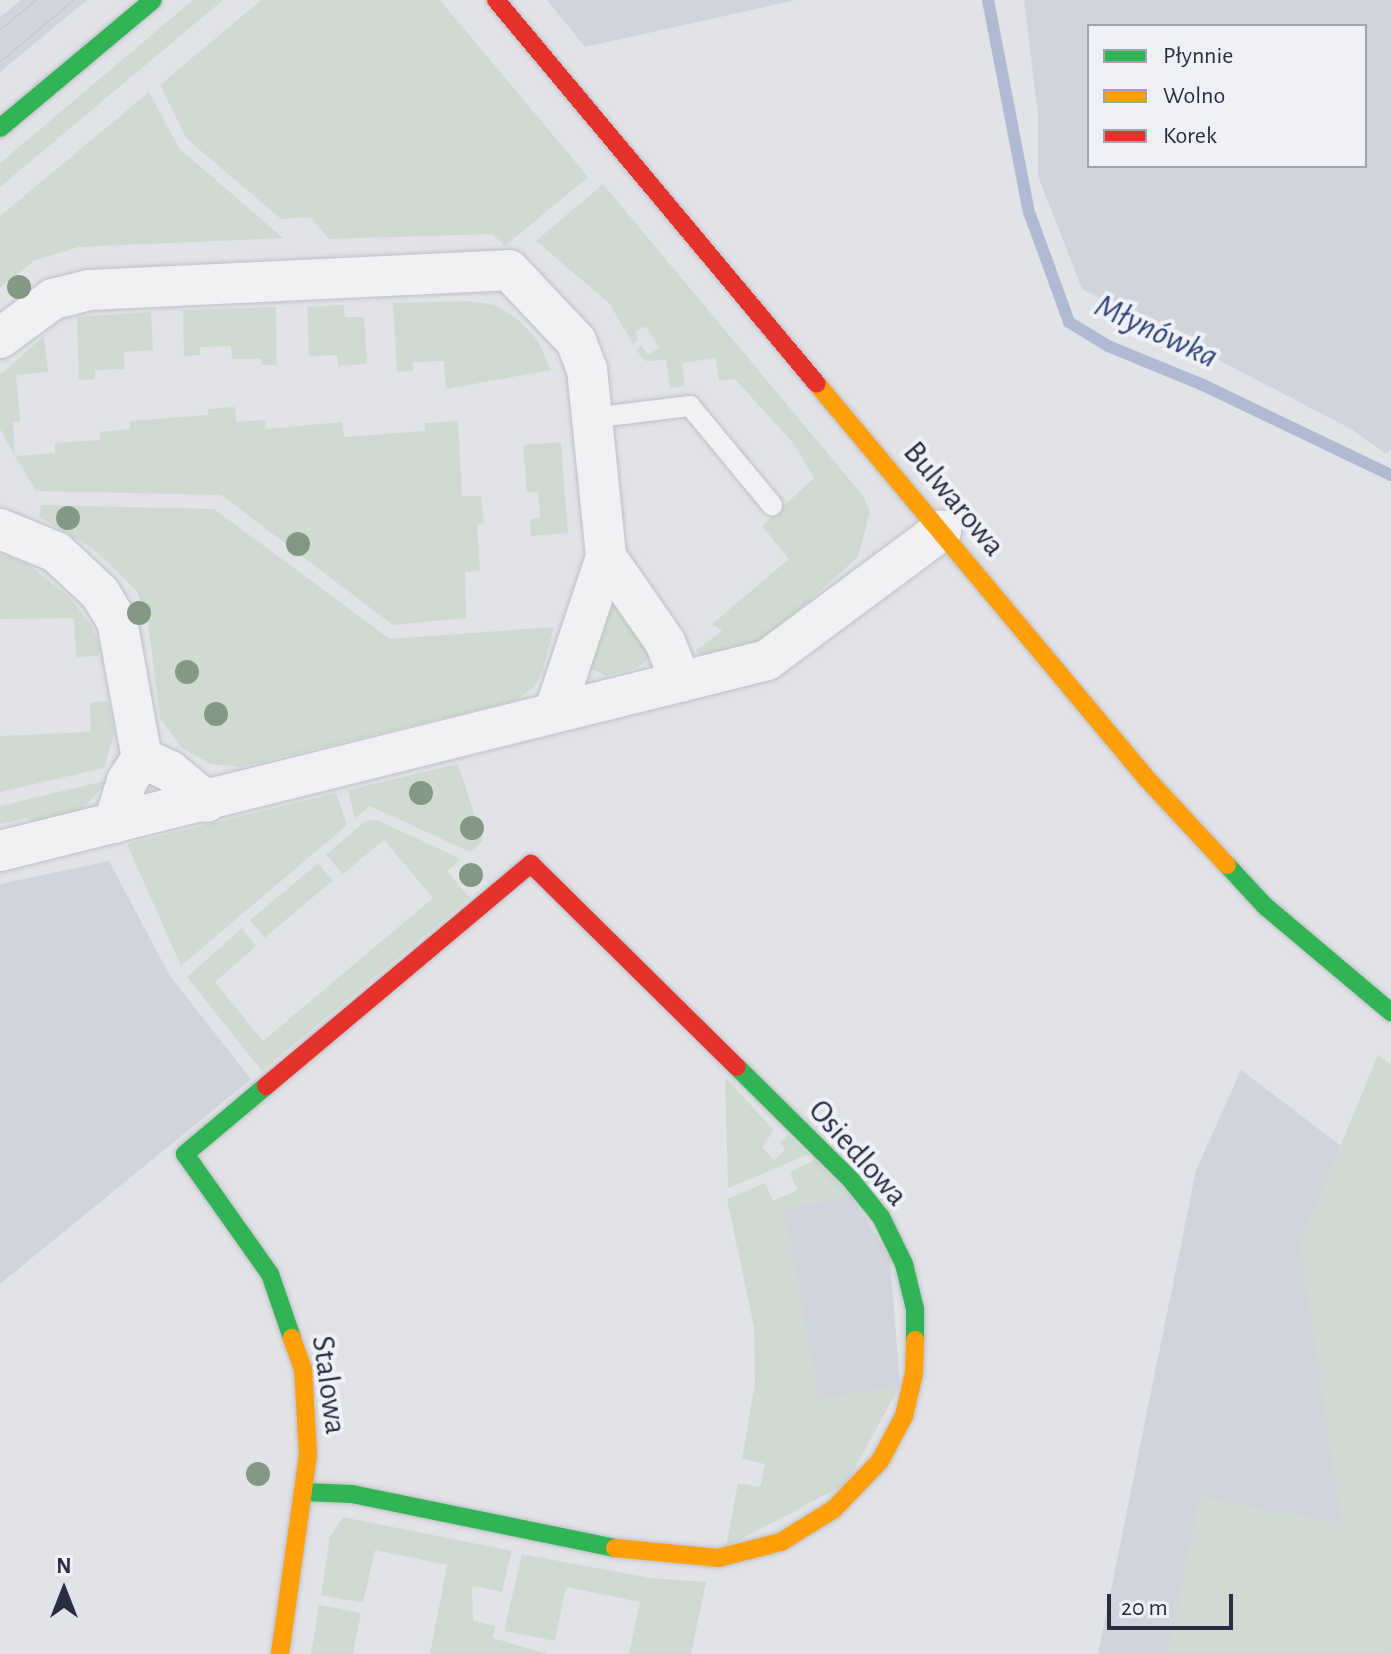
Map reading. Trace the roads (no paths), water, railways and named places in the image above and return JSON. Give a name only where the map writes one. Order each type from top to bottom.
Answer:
[{"type":"street","points":[[0,128],[153,0]]},
{"type":"street","name":"Bulwarowa","points":[[506,4],[1148,780],[1265,906],[1391,1012]]},
{"type":"street","points":[[0,338],[53,299],[89,290],[509,270],[576,341],[587,369],[592,418],[606,557],[554,713]]},
{"type":"street","points":[[0,529],[56,552],[110,607],[121,633],[142,758],[127,781],[114,823]]},
{"type":"street","points":[[0,851],[746,667],[786,651],[941,531]]},
{"type":"street","points":[[606,557],[665,642],[681,682]]},
{"type":"street","points":[[142,758],[170,771],[207,802]]},
{"type":"street","name":"Osiedlowa","points":[[185,1154],[531,864],[851,1180],[881,1217],[904,1264],[915,1309],[916,1349],[909,1396],[894,1438],[866,1478],[834,1509],[781,1542],[718,1558],[663,1556],[352,1494],[304,1492]]},
{"type":"street","name":"Stalowa","points":[[185,1154],[250,1241],[284,1304],[306,1394],[304,1492],[280,1654]]},
{"type":"lane","points":[[592,418],[690,406],[772,505]]},
{"type":"waterway","name":"Młynówka","points":[[988,0],[1029,212],[1069,322],[1108,346],[1203,385],[1391,475]]},
{"type":"tram line","points":[[0,30],[36,0]]},
{"type":"tram line","points":[[0,62],[74,0]]}]
